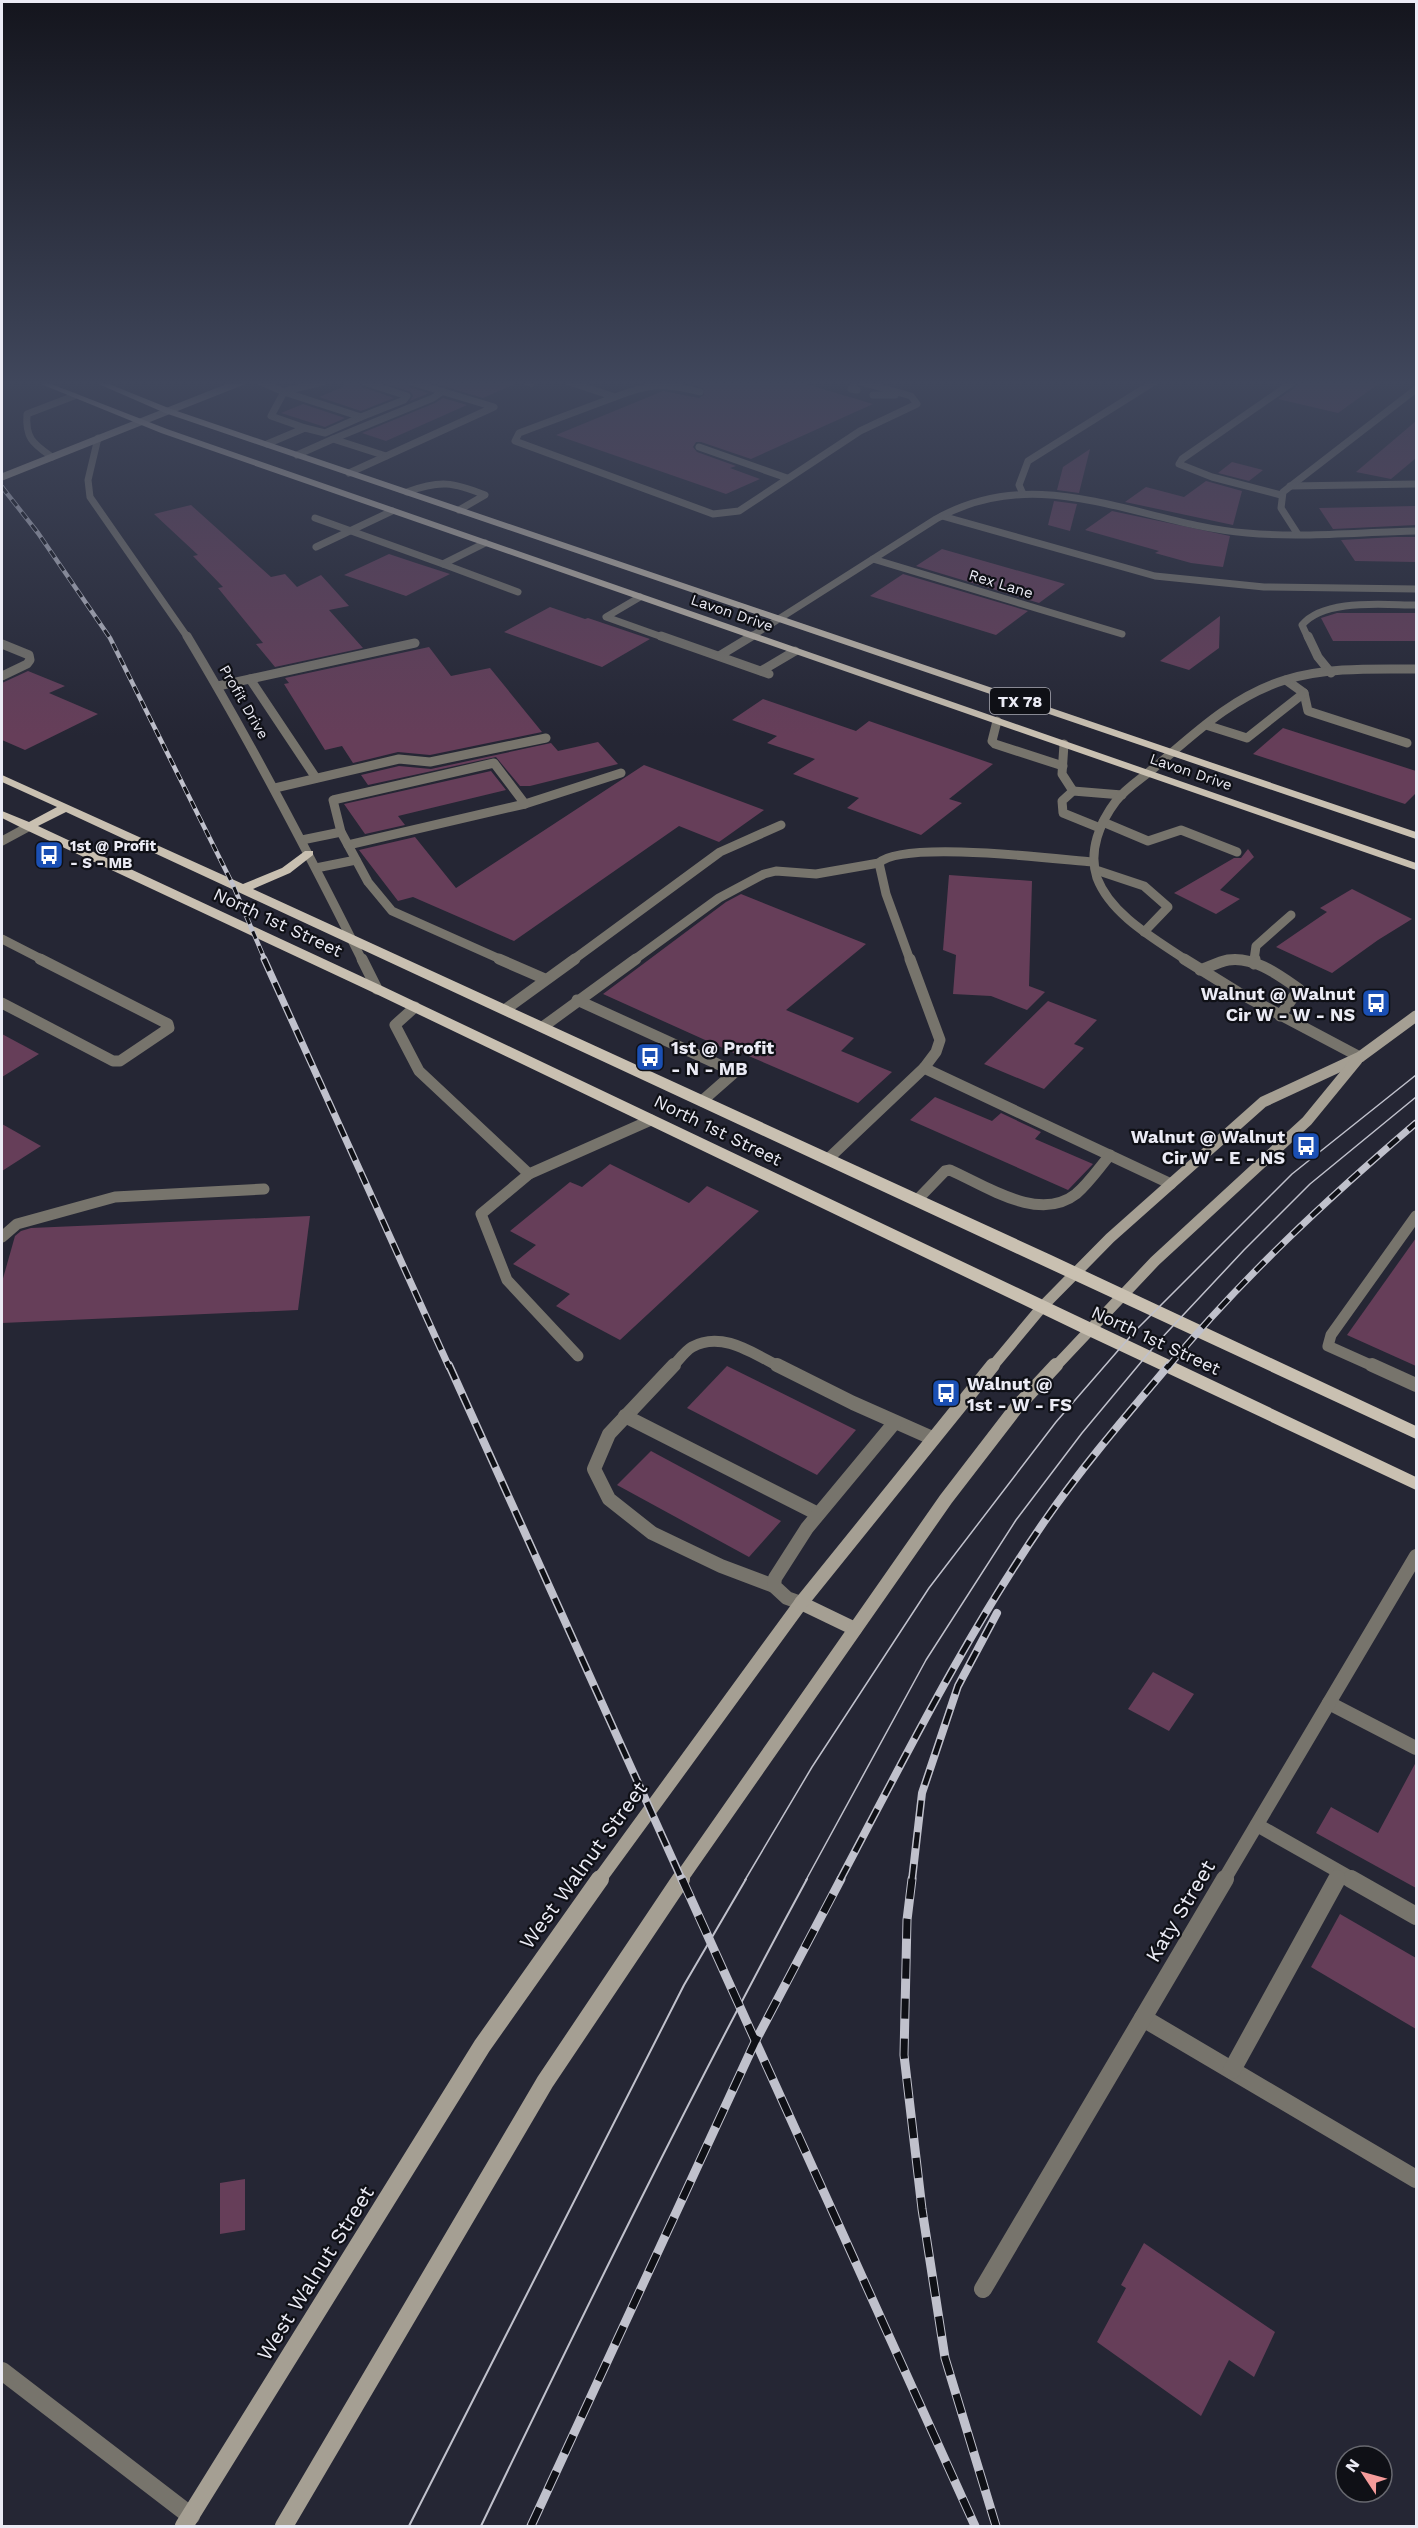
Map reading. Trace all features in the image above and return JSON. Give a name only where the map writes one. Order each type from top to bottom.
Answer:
[{"type":"main road","name":"Lavon Drive","points":[[361,500],[1416,867]]},
{"type":"main road","name":"Lavon Drive","points":[[430,500],[1416,836]]},
{"type":"main road","name":"North 1st Street","points":[[2,778],[918,1199],[1416,1433]]},
{"type":"main road","points":[[28,827],[64,808]]},
{"type":"main road","name":"North 1st Street","points":[[2,814],[415,1007],[1416,1484]]},
{"type":"main road","points":[[242,889],[296,866],[309,853]]},
{"type":"main road","points":[[284,2526],[544,2082],[675,1888],[946,1499],[1016,1408],[1155,1261],[1307,1121],[1360,1057],[1416,1016]]},
{"type":"main road","name":"West Walnut Street","points":[[187,2521],[482,2046],[623,1846],[801,1603],[932,1438],[1042,1307],[1110,1238],[1263,1102],[1360,1057]]},
{"type":"main road","points":[[801,1603],[855,1629]]},
{"type":"street","name":"Profit Drive","points":[[92,500],[104,520],[144,570],[218,686],[275,788],[377,989]]},
{"type":"street","points":[[459,510],[476,500]]},
{"type":"street","points":[[675,500],[713,514],[739,511],[755,500]]},
{"type":"street","points":[[719,656],[942,516],[981,500]]},
{"type":"street","points":[[1084,500],[1204,528],[1248,533],[1416,531]]},
{"type":"street","points":[[1281,500],[1280,507],[1297,534]]},
{"type":"street","points":[[316,547],[392,511]]},
{"type":"street","points":[[942,516],[1164,577],[1264,587],[1416,589]]},
{"type":"street","points":[[315,518],[518,592]]},
{"type":"street","points":[[443,564],[485,543]]},
{"type":"street","name":"Rex Lane","points":[[873,559],[1122,634]]},
{"type":"street","points":[[640,597],[606,617],[765,672],[795,651]]},
{"type":"street","points":[[1331,673],[1315,651],[1302,625],[1308,616],[1317,611],[1339,606],[1416,605]]},
{"type":"street","points":[[218,686],[415,643]]},
{"type":"street","points":[[2,644],[29,655],[30,660],[27,664],[2,676]]},
{"type":"street","points":[[1360,1057],[1280,1016],[1200,970],[1144,932],[1102,888],[1094,866],[1097,833],[1117,799],[1206,725],[1242,699],[1286,680],[1331,673],[1416,669]]},
{"type":"street","points":[[250,679],[316,778]]},
{"type":"street","points":[[1286,680],[1304,693],[1308,711],[1407,743]]},
{"type":"street","points":[[1206,725],[1247,738],[1304,693]]},
{"type":"street","points":[[997,721],[992,741],[995,744],[1063,766]]},
{"type":"street","points":[[275,788],[399,759],[430,762],[546,738]]},
{"type":"street","points":[[1064,744],[1062,774],[1073,791]]},
{"type":"street","points":[[525,804],[494,763],[333,800],[341,832],[368,882],[392,911],[545,980]]},
{"type":"street","points":[[348,845],[525,804],[621,773]]},
{"type":"street","points":[[1122,795],[1073,791],[1062,801],[1063,813],[1148,841],[1180,830],[1237,852]]},
{"type":"street","points":[[506,1009],[720,852],[781,825]]},
{"type":"street","points":[[2,841],[28,827]]},
{"type":"street","points":[[302,840],[341,832]]},
{"type":"street","points":[[543,1026],[718,898],[764,874],[776,871],[816,874],[879,863],[885,857],[904,853],[961,852],[1094,866],[1137,881],[1157,893],[1168,907],[1144,932]]},
{"type":"street","points":[[316,868],[356,860]]},
{"type":"street","points":[[829,1158],[924,1068],[936,1052],[940,1040],[886,894],[879,863]]},
{"type":"street","points":[[1254,964],[1256,946],[1291,915]]},
{"type":"street","points":[[2,939],[168,1024],[168,1028],[120,1060],[113,1061],[2,1003]]},
{"type":"street","points":[[1200,970],[1232,960],[1254,964],[1299,990],[1280,1016]]},
{"type":"street","points":[[577,1000],[735,1072],[702,1101]]},
{"type":"street","points":[[415,1007],[395,1025],[418,1071],[529,1174]]},
{"type":"street","points":[[924,1068],[1171,1184]]},
{"type":"street","points":[[578,1356],[507,1280],[481,1214],[529,1174],[651,1120]]},
{"type":"street","points":[[918,1199],[945,1171],[950,1170],[1029,1205],[1041,1208],[1057,1206],[1069,1200],[1110,1155]]},
{"type":"street","points":[[2,1237],[16,1224],[115,1197],[264,1189]]},
{"type":"street","points":[[1416,1216],[1331,1335],[1328,1346],[1416,1385]]},
{"type":"street","points":[[801,1603],[787,1598],[774,1586],[722,1566],[652,1533],[609,1499],[594,1469],[609,1434],[691,1347],[705,1342],[728,1341],[932,1438]]},
{"type":"street","points":[[625,1416],[818,1514]]},
{"type":"street","points":[[774,1586],[774,1578],[818,1514],[895,1422]]},
{"type":"street","name":"Katy Street","points":[[983,2289],[1416,1556]]},
{"type":"street","points":[[1329,1703],[1416,1748]]},
{"type":"street","points":[[1257,1825],[1416,1916]]},
{"type":"street","points":[[1232,2070],[1340,1873]]},
{"type":"street","points":[[1143,2018],[1416,2179]]},
{"type":"street","points":[[2,2371],[187,2521]]},
{"type":"building","points":[[1128,500],[1240,500],[1233,525],[1125,502]]},
{"type":"building","points":[[1054,501],[1077,504],[1070,531],[1048,525]]},
{"type":"building","points":[[191,505],[271,577],[285,574],[297,587],[321,575],[349,606],[329,610],[363,648],[275,667],[256,644],[263,643],[218,588],[223,587],[193,556],[198,555],[154,514]]},
{"type":"building","points":[[1416,506],[1416,525],[1333,529],[1319,508]]},
{"type":"building","points":[[1112,511],[1230,536],[1223,567],[1191,563],[1155,553],[1159,551],[1085,530]]},
{"type":"building","points":[[1416,537],[1416,562],[1355,561],[1341,540]]},
{"type":"building","points":[[942,549],[1065,584],[1039,603],[916,566]]},
{"type":"building","points":[[389,554],[450,574],[406,596],[344,575]]},
{"type":"building","points":[[903,574],[1028,611],[996,635],[870,596]]},
{"type":"building","points":[[550,607],[650,639],[602,667],[504,632]]},
{"type":"building","points":[[1337,613],[1416,613],[1416,641],[1333,641],[1321,618]]},
{"type":"building","points":[[1220,616],[1219,648],[1189,670],[1160,661]]},
{"type":"building","points":[[429,647],[451,676],[490,668],[542,732],[430,755],[398,752],[353,763],[342,746],[325,750],[284,684],[289,683],[285,678]]},
{"type":"building","points":[[28,671],[65,686],[49,693],[98,714],[25,750],[2,740],[2,683]]},
{"type":"building","points":[[763,699],[856,731],[869,721],[993,764],[949,799],[962,803],[921,835],[847,808],[859,798],[793,774],[815,759],[767,743],[777,736],[732,720]]},
{"type":"building","points":[[1283,728],[1416,771],[1416,793],[1405,804],[1253,754]]},
{"type":"building","points":[[598,742],[618,764],[530,786],[520,786],[496,757],[368,785],[361,775],[399,766],[431,769],[551,743],[558,751]]},
{"type":"building","points":[[644,765],[764,810],[719,842],[679,826],[514,941],[413,897],[398,901],[359,850],[415,837],[456,888]]},
{"type":"building","points":[[491,771],[506,790],[398,816],[405,825],[365,834],[344,804]]},
{"type":"building","points":[[1248,849],[1254,857],[1220,890],[1240,899],[1216,914],[1174,893],[1234,858],[1241,858]]},
{"type":"building","points":[[949,875],[1032,881],[1029,986],[1045,992],[1027,1010],[991,996],[953,994],[956,955],[943,950]]},
{"type":"building","points":[[1352,889],[1412,919],[1332,973],[1276,947],[1327,912],[1320,908]]},
{"type":"building","points":[[741,894],[866,944],[786,1010],[854,1038],[841,1051],[892,1072],[858,1103],[737,1051],[734,1053],[603,994],[726,902]]},
{"type":"building","points":[[1048,1001],[1097,1020],[1074,1044],[1084,1048],[1044,1089],[984,1064]]},
{"type":"building","points":[[2,1034],[39,1054],[2,1077]]},
{"type":"building","points":[[935,1097],[992,1121],[1001,1113],[1041,1132],[1035,1139],[1093,1164],[1068,1190],[910,1120]]},
{"type":"building","points":[[2,1124],[41,1146],[2,1171]]},
{"type":"building","points":[[610,1164],[689,1203],[707,1186],[759,1211],[620,1340],[556,1306],[570,1294],[513,1264],[536,1245],[510,1231],[570,1182],[582,1187]]},
{"type":"building","points":[[310,1216],[298,1310],[2,1323],[2,1282],[15,1236],[21,1231],[31,1228]]},
{"type":"building","points":[[1416,1238],[1416,1366],[1347,1335]]},
{"type":"building","points":[[727,1366],[856,1430],[817,1475],[687,1408]]},
{"type":"building","points":[[651,1451],[781,1521],[749,1557],[617,1485]]},
{"type":"building","points":[[1153,1672],[1194,1694],[1169,1731],[1128,1709]]},
{"type":"building","points":[[1416,1762],[1416,1888],[1316,1833],[1331,1807],[1378,1833]]},
{"type":"building","points":[[1340,1914],[1416,1958],[1416,2029],[1311,1967]]},
{"type":"building","points":[[245,2179],[245,2230],[220,2234],[220,2183]]},
{"type":"building","points":[[1144,2243],[1275,2332],[1254,2377],[1229,2360],[1201,2416],[1097,2342],[1126,2288],[1121,2285]]},
{"type":"tram line","points":[[745,1880],[812,1767],[929,1588],[1056,1422],[1135,1331],[1292,1174],[1416,1075]]},
{"type":"tram line","points":[[806,1880],[926,1660],[1016,1520],[1082,1433],[1157,1343],[1244,1250],[1310,1184],[1416,1097]]},
{"type":"tram line","points":[[409,2526],[684,1985],[746,1879]]},
{"type":"tram line","points":[[481,2526],[640,2200],[807,1879]]},
{"type":"railway","points":[[12,500],[38,533],[110,638],[233,885],[265,960]]},
{"type":"railway","points":[[264,959],[449,1367]]},
{"type":"railway","points":[[1168,1367],[1256,1270],[1350,1181],[1416,1123]]},
{"type":"railway","points":[[449,1365],[682,1880]]},
{"type":"railway","points":[[840,1880],[912,1743],[1015,1565],[1074,1481],[1169,1365]]},
{"type":"railway","points":[[912,1880],[922,1793],[958,1686],[997,1613]]},
{"type":"railway","points":[[682,1879],[755,2041]]},
{"type":"railway","points":[[755,2041],[841,1879]]},
{"type":"railway","points":[[912,1879],[907,1920],[904,2055],[922,2209],[945,2358],[996,2526]]},
{"type":"railway","points":[[531,2526],[755,2041]]},
{"type":"railway","points":[[755,2041],[975,2526]]},
{"type":"place","name":"1st @ Profit - S - MB","points":[[49,855]]},
{"type":"place","name":"Walnut @ Walnut Cir W - W - NS","points":[[1376,1003]]},
{"type":"place","name":"1st @ Profit - N - MB","points":[[650,1057]]},
{"type":"place","name":"Walnut @ Walnut Cir W - E - NS","points":[[1306,1146]]},
{"type":"place","name":"Walnut @ 1st - W - FS","points":[[946,1393]]}]
